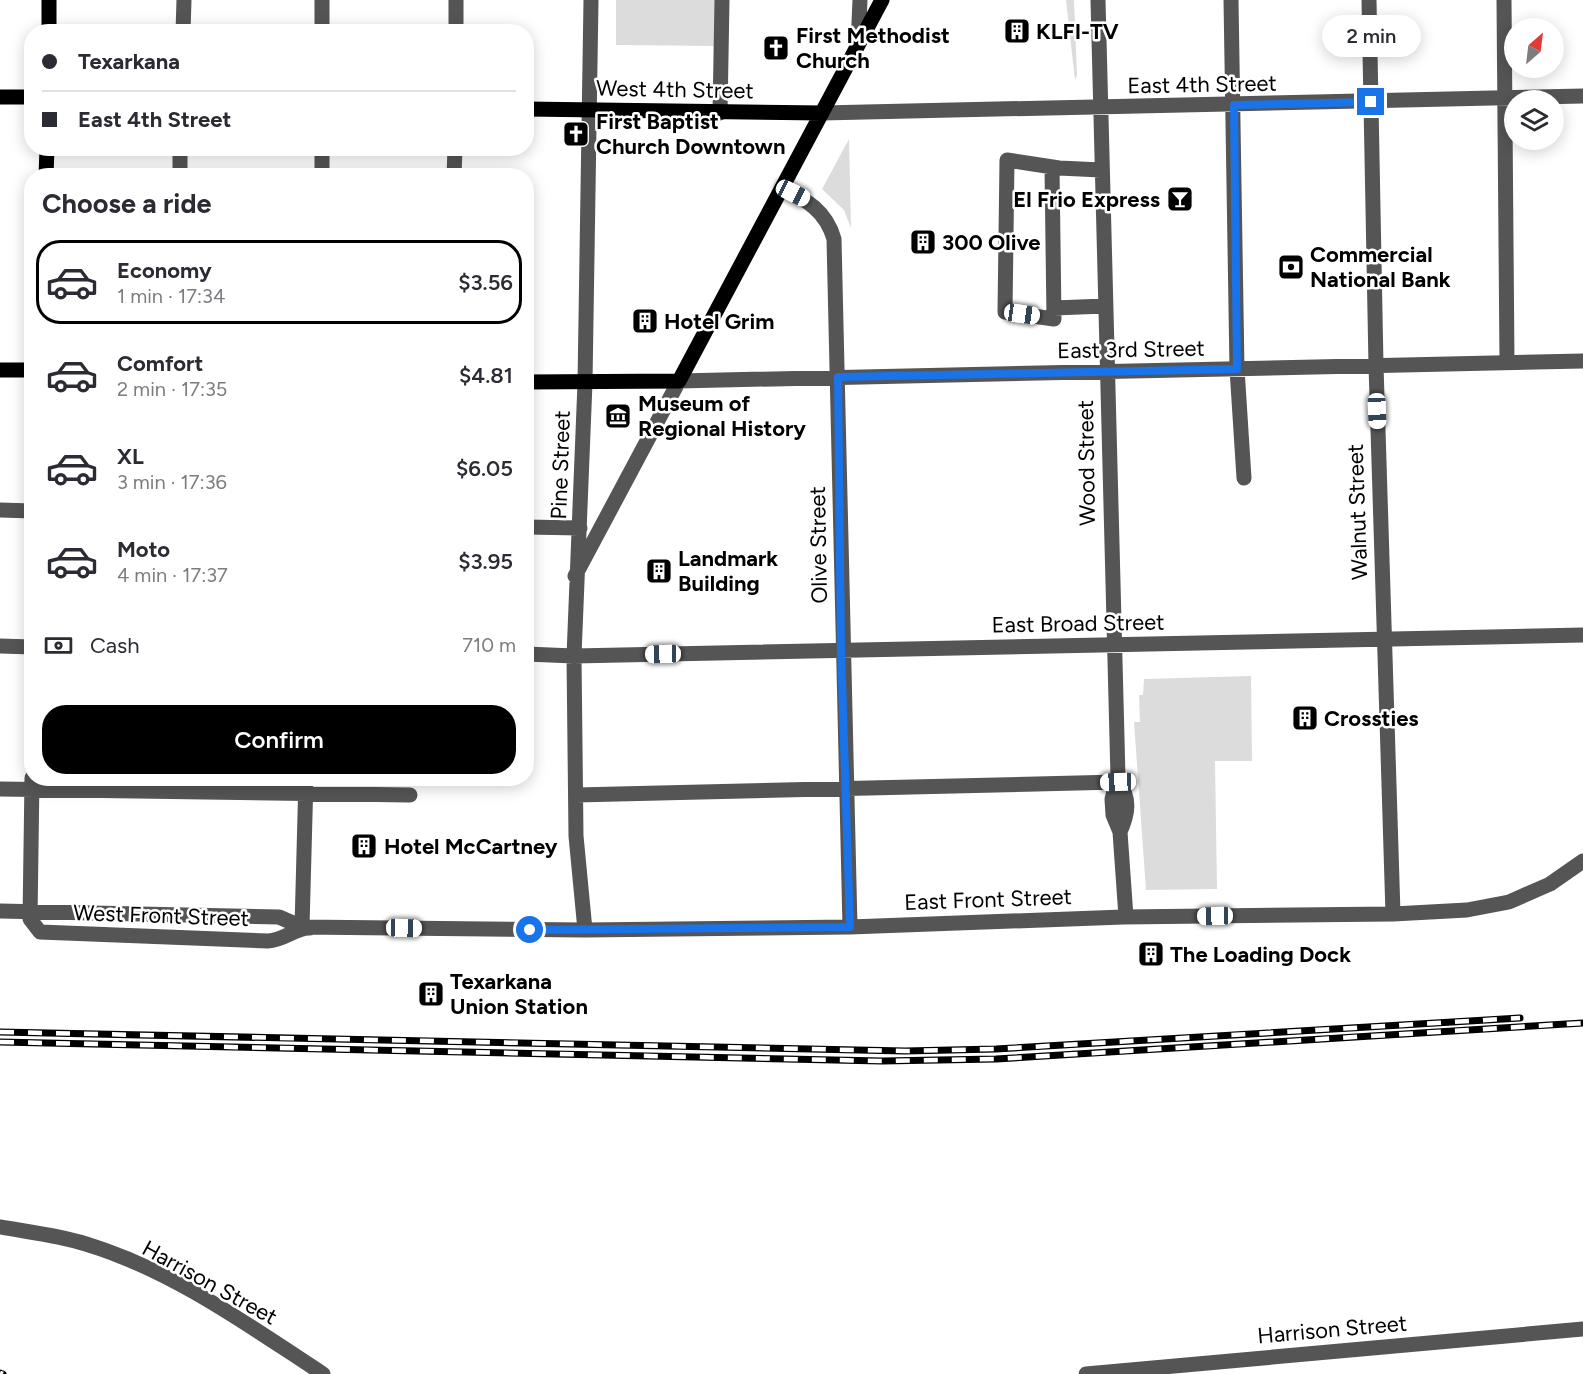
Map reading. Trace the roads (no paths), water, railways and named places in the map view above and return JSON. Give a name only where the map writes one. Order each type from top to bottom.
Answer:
[{"type":"main road","points":[[49,0],[49,24]]},
{"type":"main road","points":[[534,382],[679,381],[882,0]]},
{"type":"main road","points":[[0,97],[24,97]]},
{"type":"main road","name":"West 4th Street","points":[[534,109],[822,113]]},
{"type":"main road","points":[[0,370],[24,370]]},
{"type":"street","points":[[183,24],[184,0]]},
{"type":"street","points":[[322,0],[322,24]]},
{"type":"street","points":[[456,0],[456,24]]},
{"type":"street","name":"Pine Street","points":[[585,930],[576,836],[574,656],[585,383],[591,0]]},
{"type":"street","points":[[720,113],[722,0]]},
{"type":"street","points":[[858,45],[860,0]]},
{"type":"street","name":"Wood Street","points":[[1098,0],[1118,782],[1112,799],[1113,815],[1120,832],[1126,917]]},
{"type":"street","points":[[1232,0],[1237,369],[1244,478]]},
{"type":"street","name":"Walnut Street","points":[[1369,0],[1383,638],[1393,914]]},
{"type":"street","points":[[1504,0],[1505,90]]},
{"type":"street","name":"East 4th Street","points":[[1564,97],[1583,96]]},
{"type":"street","name":"East 4th Street","points":[[822,113],[1504,99]]},
{"type":"street","points":[[1505,150],[1507,362]]},
{"type":"street","points":[[1052,167],[1054,319],[1005,312],[1007,160],[1052,167],[1101,170]]},
{"type":"street","name":"Olive Street","points":[[782,188],[812,204],[829,223],[834,239],[841,650],[850,927]]},
{"type":"street","points":[[1054,308],[1105,306]]},
{"type":"street","name":"East 3rd Street","points":[[679,381],[1583,361]]},
{"type":"street","points":[[576,576],[679,381]]},
{"type":"street","points":[[0,510],[24,511]]},
{"type":"street","points":[[534,527],[580,528]]},
{"type":"street","name":"East Broad Street","points":[[534,654],[574,656],[1583,635]]},
{"type":"street","points":[[0,646],[24,647]]},
{"type":"street","points":[[576,795],[1118,782]]},
{"type":"street","points":[[0,789],[24,785]]},
{"type":"street","points":[[30,912],[32,786]]},
{"type":"street","points":[[302,927],[306,786],[410,795]]},
{"type":"street","name":"East Front Street","points":[[585,930],[850,927],[1126,917],[1393,914],[1467,910],[1509,902],[1550,884],[1583,861]]},
{"type":"street","name":"West Front Street","points":[[0,911],[279,917],[302,927],[585,930]]},
{"type":"street","name":"West Front Street","points":[[30,912],[32,925],[46,934],[268,941],[289,937],[302,927]]},
{"type":"street","name":"Harrison Street","points":[[0,1227],[89,1245],[169,1279],[236,1317],[323,1374]]},
{"type":"street","name":"Harrison Street","points":[[1086,1374],[1583,1329]]},
{"type":"railway","points":[[0,1032],[905,1051],[996,1049],[1520,1018]]},
{"type":"railway","points":[[0,1042],[882,1061],[996,1059],[1583,1023]]},
{"type":"place","name":"KLFI-TV","points":[[1017,31]]},
{"type":"place","name":"First Methodist Church","points":[[776,48]]},
{"type":"place","name":"First Baptist Church Downtown","points":[[576,134]]},
{"type":"place","name":"El Frio Express","points":[[1180,199]]},
{"type":"place","name":"300 Olive","points":[[923,242]]},
{"type":"place","name":"Commercial National Bank","points":[[1291,267]]},
{"type":"place","name":"Hotel Grim","points":[[645,321]]},
{"type":"place","name":"Museum of Regional History","points":[[618,416]]},
{"type":"place","name":"Landmark Building","points":[[659,571]]},
{"type":"place","name":"Crossties","points":[[1305,718]]},
{"type":"place","name":"Hotel McCartney","points":[[364,846]]},
{"type":"place","name":"The Loading Dock","points":[[1151,954]]},
{"type":"place","name":"Texarkana Union Station","points":[[431,994]]}]
